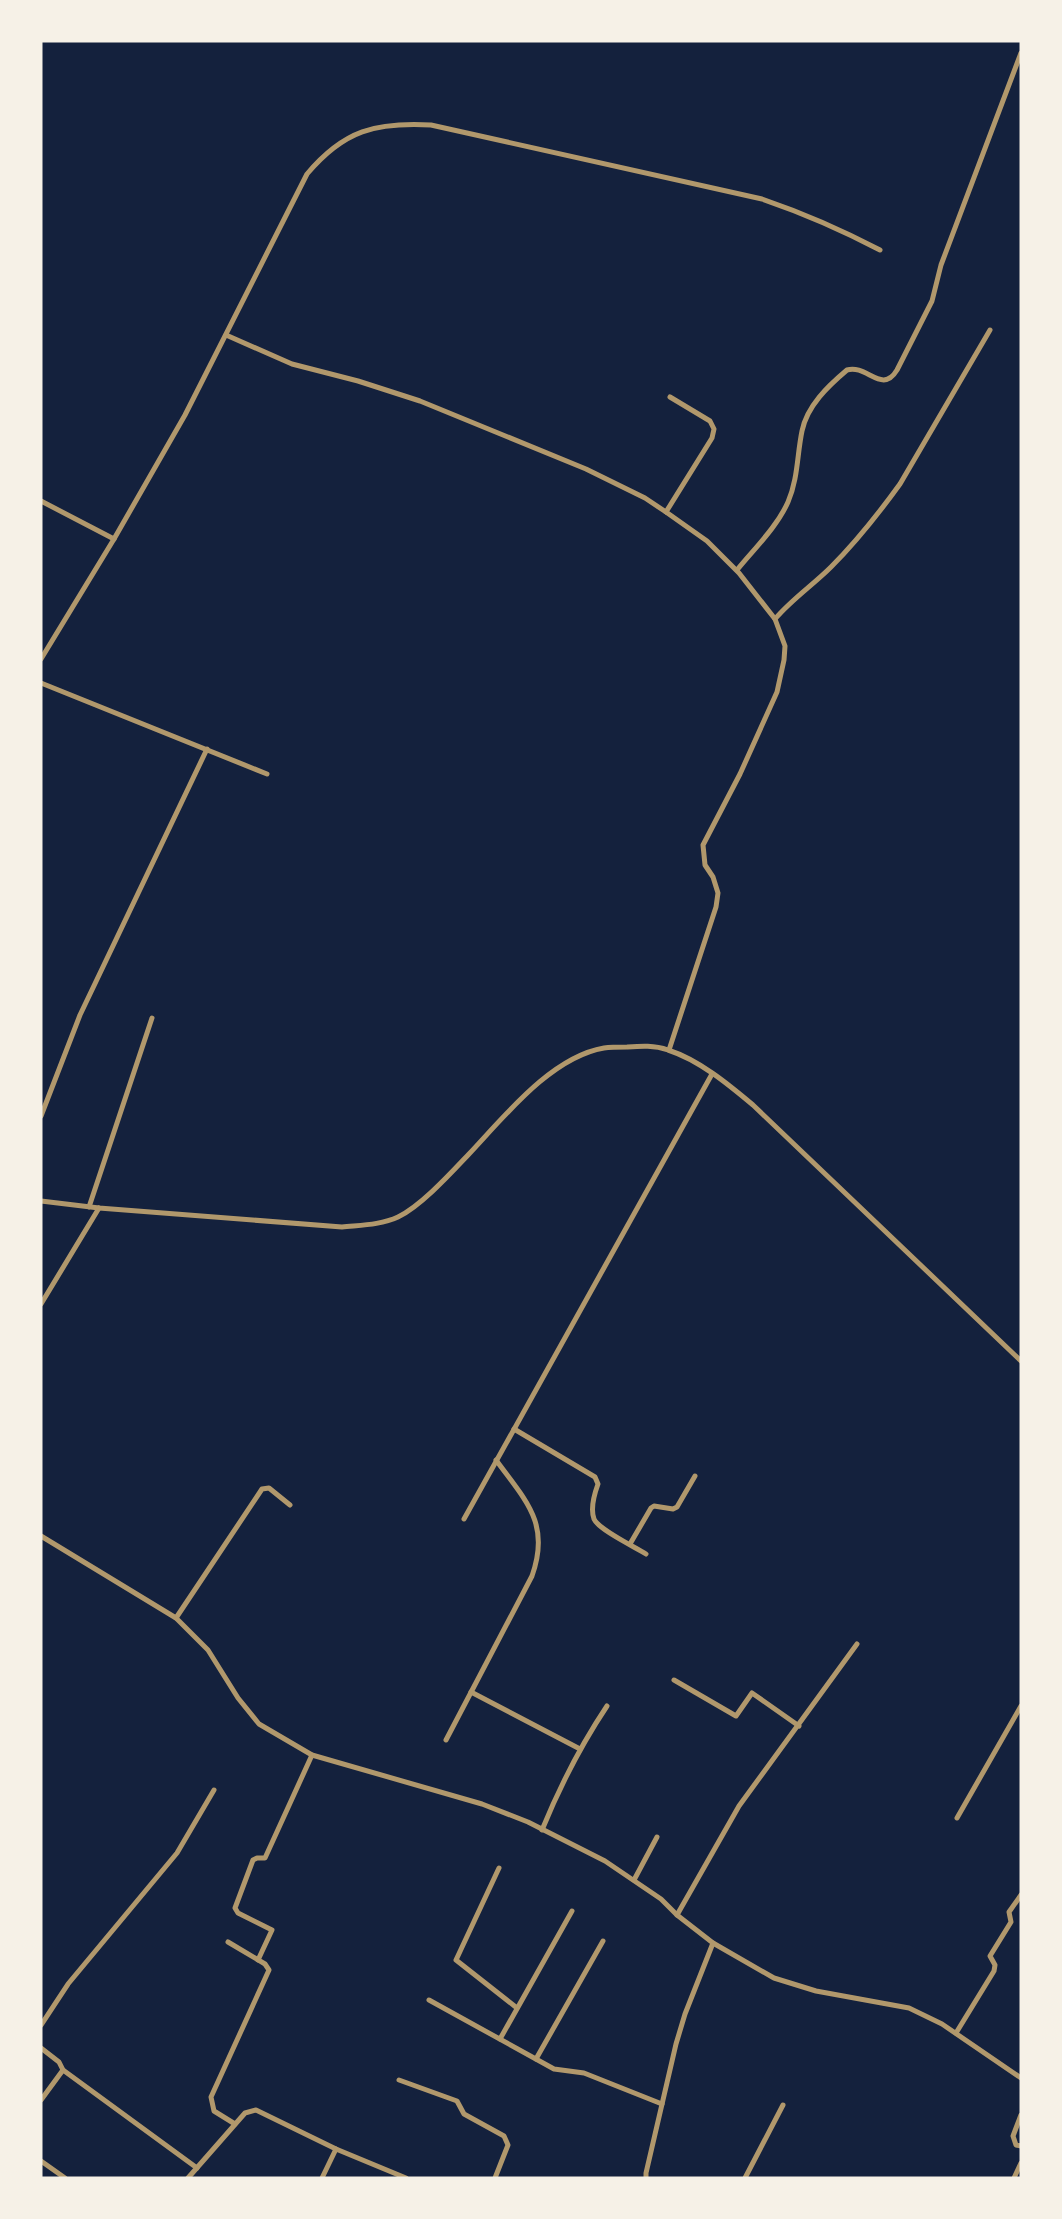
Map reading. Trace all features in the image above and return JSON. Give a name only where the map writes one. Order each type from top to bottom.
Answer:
[{"type":"street","points":[[736,570],[780,517],[787,504],[796,476],[802,429],[814,402],[847,370],[853,368],[860,370],[879,380],[893,377],[898,370],[932,302],[941,265],[1021,53]]},
{"type":"street","points":[[41,660],[114,539],[185,415],[307,174],[322,156],[340,142],[360,131],[382,125],[431,125],[762,199],[818,220],[880,250]]},
{"type":"street","points":[[775,619],[798,594],[831,566],[886,504],[900,484],[990,330]]},
{"type":"street","points":[[226,335],[292,364],[358,381],[450,412],[586,468],[644,498],[707,541],[736,570],[775,619],[785,646],[783,666],[776,692],[740,774],[703,845],[705,865],[713,878],[718,893],[716,907],[669,1050]]},
{"type":"street","points":[[666,512],[712,438],[714,430],[710,421],[670,397]]},
{"type":"street","points":[[41,501],[114,539]]},
{"type":"street","points":[[41,683],[267,774]]},
{"type":"street","points":[[41,1116],[80,1015],[207,750]]},
{"type":"street","points":[[89,1207],[152,1018]]},
{"type":"street","points":[[41,1201],[99,1208],[342,1227],[380,1223],[399,1217],[414,1207],[455,1169],[509,1111],[561,1066],[582,1055],[603,1048],[652,1046],[669,1050],[712,1074],[753,1105],[1020,1359]]},
{"type":"street","points":[[464,1519],[712,1074]]},
{"type":"street","points":[[41,1304],[99,1208]]},
{"type":"street","points":[[514,1429],[595,1477],[598,1484],[593,1503],[594,1519],[601,1526],[646,1554]]},
{"type":"street","points":[[446,1740],[532,1576],[538,1559],[540,1542],[537,1524],[530,1508],[496,1460]]},
{"type":"street","points":[[630,1544],[651,1508],[654,1506],[672,1509],[677,1507],[696,1476]]},
{"type":"street","points":[[176,1618],[262,1489],[269,1488],[290,1505]]},
{"type":"street","points":[[41,1536],[176,1618],[208,1650],[238,1698],[259,1724],[312,1755],[502,1810],[605,1860],[661,1899],[677,1915],[714,1943],[774,1978],[794,1986],[909,2008],[956,2033],[1021,2078]]},
{"type":"street","points":[[677,1915],[738,1806],[799,1726],[857,1644]]},
{"type":"street","points":[[674,1680],[736,1716],[752,1692],[799,1726]]},
{"type":"street","points":[[471,1692],[580,1748]]},
{"type":"street","points":[[542,1830],[580,1748],[607,1706]]},
{"type":"street","points":[[957,1818],[1021,1706]]},
{"type":"street","points":[[258,1960],[272,1930],[238,1913],[235,1908],[253,1860],[265,1858],[312,1755]]},
{"type":"street","points":[[41,2025],[68,1984],[176,1853],[214,1790]]},
{"type":"street","points":[[634,1880],[657,1837]]},
{"type":"street","points":[[499,1868],[456,1960],[517,2008]]},
{"type":"street","points":[[956,2033],[994,1971],[995,1965],[990,1960],[990,1956],[1011,1922],[1009,1912],[1021,1895]]},
{"type":"street","points":[[500,2039],[572,1911]]},
{"type":"street","points":[[536,2059],[603,1941]]},
{"type":"street","points":[[228,1942],[265,1964],[269,1970],[211,2097],[214,2111],[235,2124]]},
{"type":"street","points":[[646,2178],[662,2104],[685,2014],[714,1943]]},
{"type":"street","points":[[429,2000],[554,2069],[584,2073],[662,2104]]},
{"type":"street","points":[[41,2048],[59,2062],[63,2070],[197,2168]]},
{"type":"street","points":[[41,2100],[63,2070]]},
{"type":"street","points":[[399,2080],[457,2101],[464,2114],[504,2136],[508,2145],[495,2178]]},
{"type":"street","points":[[745,2178],[783,2105]]},
{"type":"street","points":[[188,2178],[245,2113],[256,2110],[336,2149],[406,2178]]},
{"type":"street","points":[[1021,2115],[1014,2136],[1016,2144],[1021,2146]]},
{"type":"street","points":[[322,2178],[336,2149]]},
{"type":"street","points":[[41,2161],[65,2178]]},
{"type":"street","points":[[1014,2178],[1021,2163]]}]
